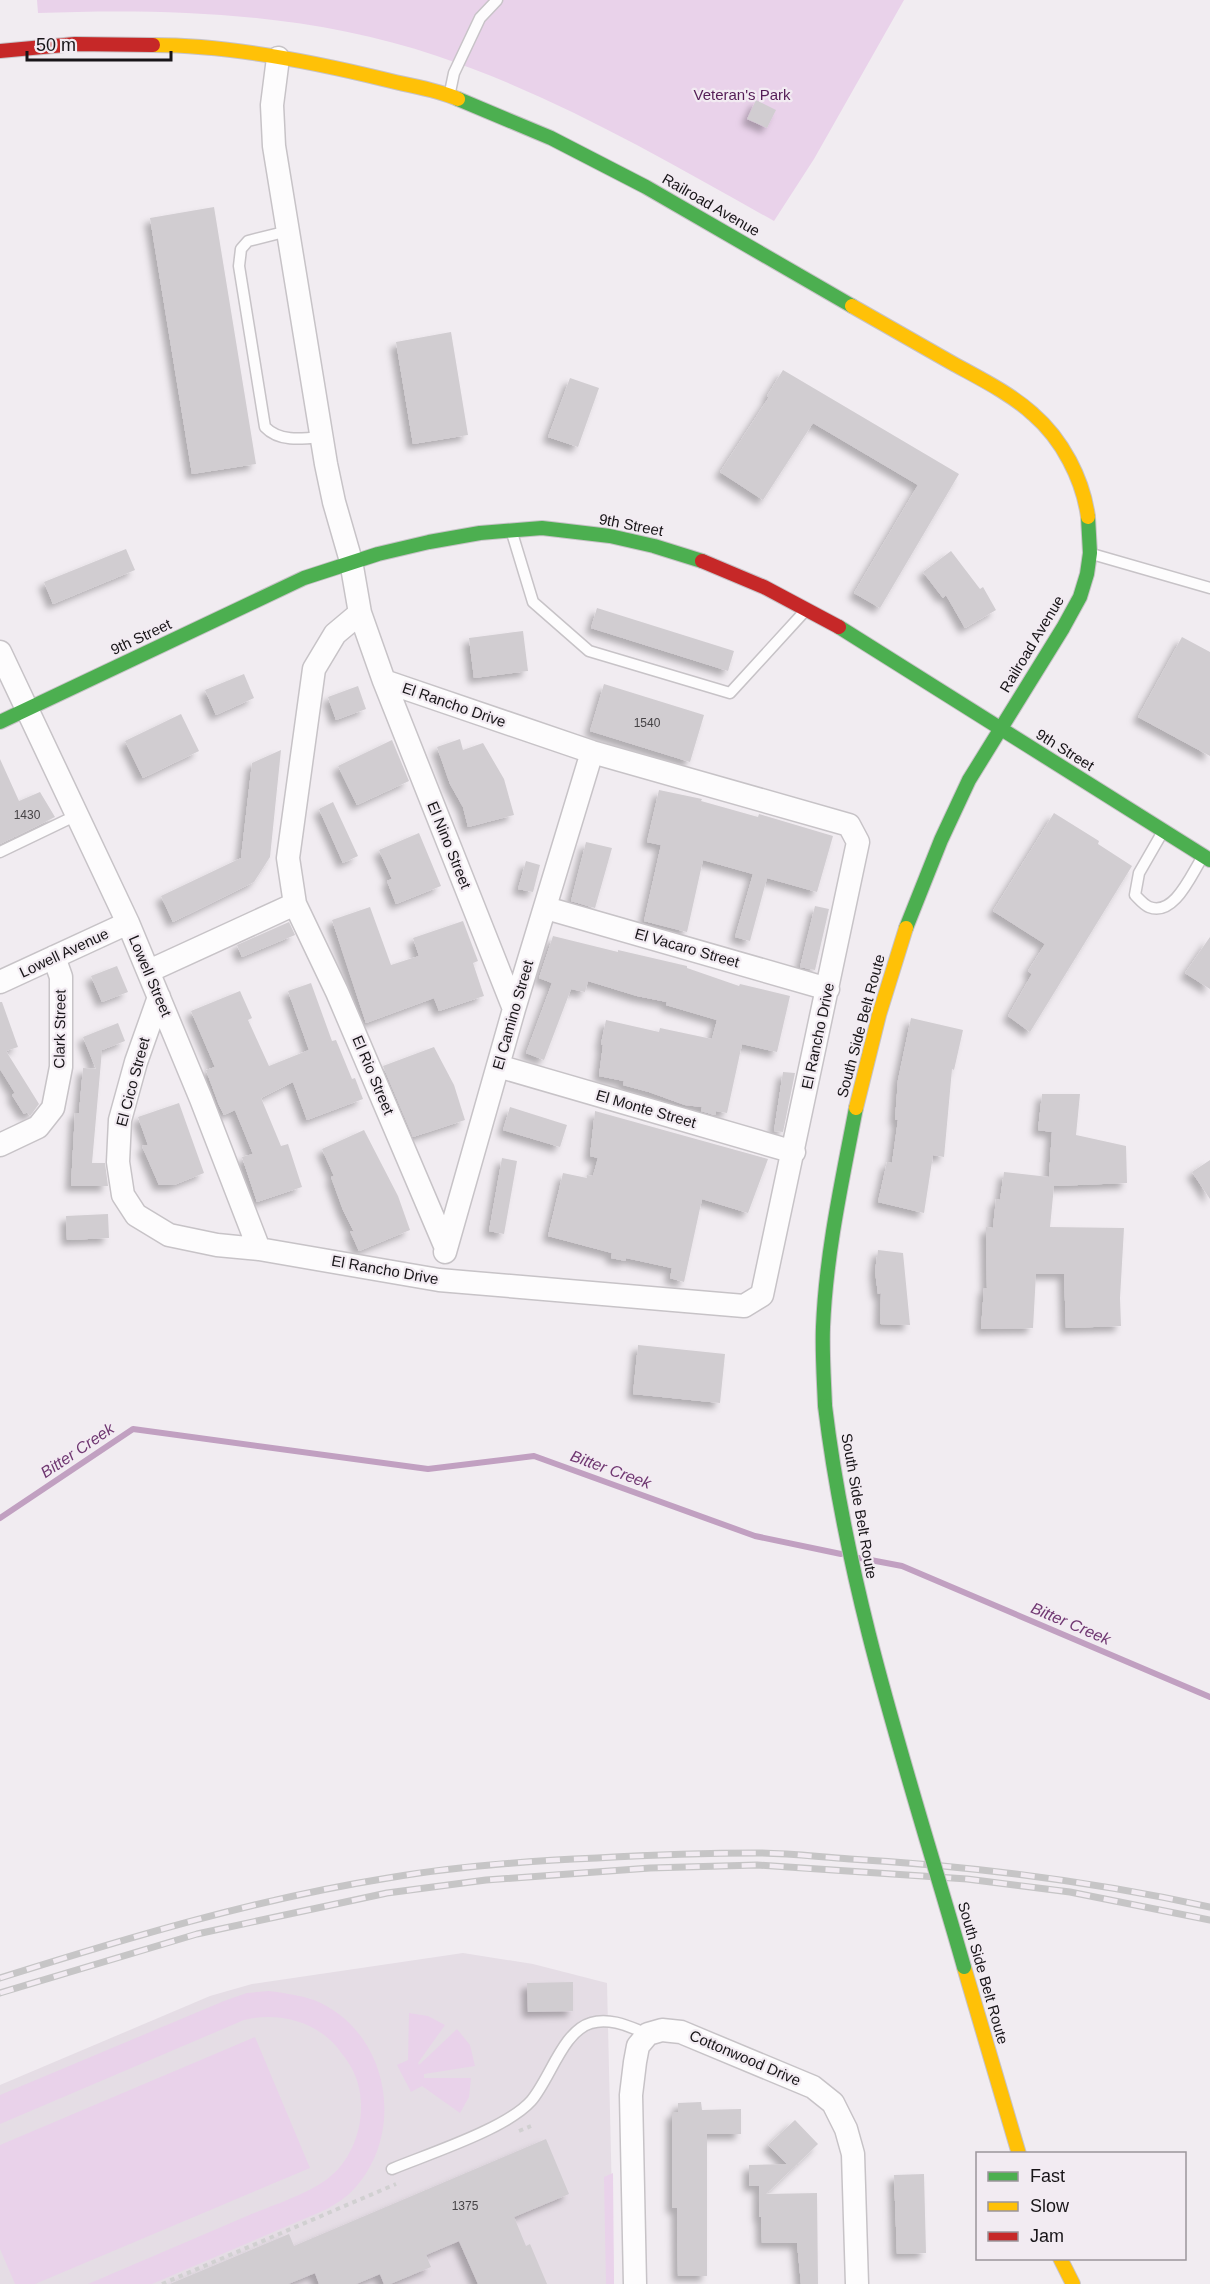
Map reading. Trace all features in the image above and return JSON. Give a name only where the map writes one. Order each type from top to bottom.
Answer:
[{"type":"main road","name":"Railroad Avenue","points":[[0,51],[75,44],[180,45],[278,58],[367,75],[449,95],[551,138],[646,187],[989,384],[1039,418],[1069,459],[1086,503],[1090,542],[1087,574],[1075,609],[1000,729]]},
{"type":"main road","name":"9th Street","points":[[0,722],[304,578],[351,561],[403,546],[476,532],[541,528],[607,536],[665,549],[721,567],[774,591],[837,626],[1207,858]]},
{"type":"main road","name":"South Side Belt Route","points":[[1000,729],[961,796],[924,880],[899,946],[876,1022],[835,1215],[827,1270],[823,1330],[825,1406],[833,1473],[863,1614],[1018,2152]]},
{"type":"main road","points":[[1061,2260],[1073,2284]]},
{"type":"street","name":"El Rancho Drive","points":[[259,1249],[439,1280],[744,1306],[762,1295],[858,842],[849,825],[592,752],[384,681],[360,613],[351,561],[334,502],[321,437],[274,146],[272,105],[278,58]]},
{"type":"street","name":"El Rio Street","points":[[360,613],[335,634],[314,669],[288,858],[296,904],[337,992],[446,1248]]},
{"type":"street","name":"Lowell Street","points":[[0,652],[128,923],[201,1099],[259,1249]]},
{"type":"street","name":"El Nino Street","points":[[384,681],[514,1009]]},
{"type":"street","name":"El Camino Street","points":[[439,1280],[514,1009],[592,752]]},
{"type":"street","points":[[148,971],[296,904]]},
{"type":"street","name":"El Vacaro Street","points":[[546,908],[828,989]]},
{"type":"street","name":"Lowell Avenue","points":[[0,982],[128,923]]},
{"type":"street","name":"Clark Street","points":[[0,1145],[38,1127],[53,1108],[61,1066],[61,976],[54,957]]},
{"type":"street","name":"El Cico Street","points":[[159,997],[136,1062],[120,1120],[118,1162],[123,1194],[136,1215],[169,1235],[217,1245],[259,1249]]},
{"type":"street","name":"El Monte Street","points":[[498,1066],[794,1152]]},
{"type":"street","name":"Cottonwood Drive","points":[[648,2034],[662,2030],[681,2032],[813,2087],[833,2103],[846,2129],[853,2154],[857,2284]]},
{"type":"street","points":[[634,2284],[631,2095],[638,2046],[648,2034]]},
{"type":"lane","points":[[449,95],[454,73],[480,18],[497,0]]},
{"type":"lane","points":[[288,231],[248,241],[241,249],[239,266],[265,427],[271,433],[283,438],[321,437]]},
{"type":"lane","points":[[511,530],[533,602],[589,651],[730,693],[807,609]]},
{"type":"lane","points":[[1089,553],[1210,588]]},
{"type":"lane","points":[[0,852],[77,815]]},
{"type":"lane","points":[[1164,830],[1139,873],[1135,895],[1147,907],[1160,909],[1173,904],[1207,858]]},
{"type":"lane","points":[[392,2169],[501,2123],[529,2103],[548,2078],[559,2054],[573,2034],[590,2023],[610,2021],[648,2034]]},
{"type":"path","points":[[509,2135],[531,2126]]},
{"type":"path","points":[[162,2284],[401,2182]]},
{"type":"shaded area","points":[[463,1953],[533,1964],[607,1983],[614,2284],[0,2284],[0,2085],[210,1996],[252,1984]]},
{"type":"green space","name":"Veteran's Park","points":[[37,0],[904,0],[814,159],[774,221],[651,153],[567,110],[525,90],[437,56],[340,30],[290,22],[189,13],[38,13]]},
{"type":"green space","points":[[269,1991],[314,2000],[339,2014],[359,2034],[373,2057],[382,2083],[384,2111],[381,2138],[371,2164],[352,2191],[325,2210],[152,2284],[88,2284],[298,2196],[326,2180],[346,2158],[358,2131],[361,2101],[359,2087],[352,2069],[336,2046],[316,2030],[293,2020],[269,2017],[244,2020],[0,2124],[0,2095],[224,2001],[247,1993]]},
{"type":"green space","points":[[409,2013],[428,2016],[445,2025],[418,2063],[419,2065],[457,2029],[470,2045],[475,2066],[424,2074],[424,2078],[471,2078],[469,2097],[460,2113],[422,2086],[411,2092],[397,2065],[408,2060]]},
{"type":"green space","points":[[255,2037],[310,2168],[35,2284],[15,2284],[0,2249],[0,2145]]},
{"type":"green space","points":[[613,2173],[614,2284],[606,2284],[604,2177]]},
{"type":"building","points":[[756,100],[776,110],[767,128],[747,119]]},
{"type":"building","points":[[214,207],[256,464],[192,474],[150,218]]},
{"type":"building","points":[[451,332],[468,435],[413,444],[396,342]]},
{"type":"building","points":[[783,370],[959,474],[880,608],[854,593],[918,485],[813,423],[763,500],[720,472],[769,397],[767,396]]},
{"type":"building","points":[[570,378],[599,388],[578,447],[548,437]]},
{"type":"building","points":[[126,549],[135,570],[53,604],[44,582]]},
{"type":"building","points":[[951,551],[980,589],[983,587],[996,610],[965,628],[946,595],[943,598],[923,572]]},
{"type":"building","points":[[597,608],[734,651],[728,671],[591,628]]},
{"type":"building","points":[[523,631],[528,671],[474,678],[469,638]]},
{"type":"building","points":[[1182,637],[1210,652],[1210,756],[1138,717]]},
{"type":"building","points":[[244,674],[254,698],[216,715],[205,690]]},
{"type":"building","points":[[604,684],[704,715],[690,762],[590,731]]},
{"type":"building","points":[[358,686],[366,709],[336,720],[328,697]]},
{"type":"building","points":[[181,714],[199,751],[143,778],[125,741]]},
{"type":"building","points":[[460,739],[463,750],[483,743],[504,779],[514,815],[468,827],[463,807],[450,784],[437,747]]},
{"type":"building","points":[[392,740],[409,781],[357,805],[338,766]]},
{"type":"building","points":[[281,750],[270,857],[254,882],[173,922],[161,896],[241,858],[252,763]]},
{"type":"building","points":[[0,759],[19,801],[40,792],[55,817],[0,844]]},
{"type":"building","points":[[659,790],[702,799],[701,801],[758,817],[759,814],[833,836],[817,892],[767,878],[750,941],[735,937],[753,874],[703,860],[687,932],[644,921],[661,845],[647,842]]},
{"type":"building","points":[[333,802],[358,856],[343,863],[319,809]]},
{"type":"building","points":[[1054,813],[1099,841],[1098,844],[1132,866],[1030,1032],[1008,1016],[1032,974],[1028,971],[1045,944],[993,911]]},
{"type":"building","points":[[419,833],[441,886],[396,904],[387,881],[392,879],[379,850]]},
{"type":"building","points":[[586,842],[612,848],[595,908],[571,901]]},
{"type":"building","points":[[526,861],[540,865],[533,892],[518,889]]},
{"type":"building","points":[[815,906],[829,909],[815,970],[800,967]]},
{"type":"building","points":[[370,907],[391,965],[419,956],[413,938],[463,921],[478,961],[473,963],[484,996],[439,1011],[434,998],[366,1023],[332,920]]},
{"type":"building","points":[[289,922],[295,935],[242,957],[237,945]]},
{"type":"building","points":[[553,936],[687,966],[687,968],[739,986],[740,984],[790,996],[777,1052],[742,1044],[727,1113],[716,1111],[715,1115],[701,1111],[702,1107],[685,1105],[623,1085],[624,1081],[599,1076],[603,1045],[601,1044],[606,1020],[659,1032],[660,1028],[712,1039],[717,1020],[666,1005],[667,1002],[637,996],[588,981],[585,992],[571,989],[544,1060],[526,1053],[552,983],[539,978]]},
{"type":"building","points":[[1210,937],[1210,989],[1185,973]]},
{"type":"building","points":[[117,966],[128,992],[102,1002],[91,976]]},
{"type":"building","points":[[311,983],[332,1041],[336,1040],[363,1099],[307,1120],[293,1082],[261,1098],[281,1146],[288,1144],[302,1187],[257,1202],[242,1157],[253,1154],[235,1110],[224,1115],[219,1105],[206,1070],[215,1067],[191,1011],[240,991],[252,1018],[248,1020],[269,1066],[309,1050],[288,991]]},
{"type":"building","points":[[0,1002],[2,1002],[18,1047],[6,1051],[39,1104],[30,1116],[27,1112],[24,1114],[12,1095],[15,1093],[0,1069]]},
{"type":"building","points":[[911,1018],[963,1030],[954,1070],[952,1069],[944,1157],[933,1155],[924,1213],[878,1202],[887,1162],[892,1163],[898,1120],[895,1120],[898,1080]]},
{"type":"building","points":[[118,1023],[125,1041],[102,1050],[92,1163],[105,1163],[108,1186],[71,1186],[75,1113],[79,1113],[83,1068],[96,1069],[83,1037]]},
{"type":"building","points":[[434,1047],[454,1085],[465,1120],[413,1137],[383,1066]]},
{"type":"building","points":[[783,1072],[795,1073],[783,1132],[774,1131]]},
{"type":"building","points":[[1042,1094],[1080,1094],[1076,1135],[1126,1146],[1127,1183],[1054,1186],[1050,1227],[1124,1228],[1120,1298],[1121,1326],[1066,1328],[1064,1274],[1036,1274],[1033,1328],[981,1329],[984,1288],[987,1288],[986,1227],[993,1228],[996,1199],[1000,1200],[1004,1172],[1049,1177],[1052,1132],[1038,1130]]},
{"type":"building","points":[[179,1103],[204,1173],[174,1185],[159,1185],[142,1146],[148,1145],[138,1117]]},
{"type":"building","points":[[510,1107],[567,1125],[560,1147],[503,1130]]},
{"type":"building","points":[[595,1111],[768,1159],[748,1213],[702,1199],[684,1282],[670,1278],[672,1268],[626,1258],[626,1261],[611,1258],[612,1253],[548,1236],[563,1173],[587,1178],[587,1175],[593,1176],[598,1158],[590,1156]]},
{"type":"building","points":[[364,1130],[398,1196],[410,1230],[359,1251],[350,1231],[354,1232],[331,1177],[334,1176],[322,1149]]},
{"type":"building","points":[[502,1158],[517,1161],[504,1234],[489,1231]]},
{"type":"building","points":[[1210,1160],[1210,1199],[1192,1172]]},
{"type":"building","points":[[108,1214],[109,1238],[67,1240],[66,1216]]},
{"type":"building","points":[[878,1250],[903,1253],[910,1325],[880,1324],[881,1293],[878,1294],[875,1271]]},
{"type":"building","points":[[638,1345],[725,1354],[720,1403],[633,1394]]},
{"type":"building","points":[[573,1982],[573,2011],[528,2012],[527,1983]]},
{"type":"building","points":[[701,2102],[702,2110],[741,2109],[741,2134],[707,2134],[707,2276],[678,2276],[677,2208],[672,2208],[672,2112],[678,2112],[678,2103]]},
{"type":"building","points":[[795,2120],[818,2144],[766,2194],[817,2193],[818,2284],[801,2284],[797,2243],[762,2243],[759,2186],[749,2186],[749,2165],[787,2164],[768,2145]]},
{"type":"building","points":[[546,2139],[569,2194],[514,2217],[526,2246],[530,2244],[547,2284],[478,2284],[459,2241],[426,2255],[431,2267],[390,2284],[384,2284],[380,2274],[356,2284],[319,2284],[315,2273],[288,2284],[170,2284],[289,2234],[294,2246]]},
{"type":"building","points":[[924,2174],[926,2253],[897,2254],[894,2175]]},
{"type":"waterway","name":"Bitter Creek","points":[[0,1518],[133,1429],[428,1469],[534,1456],[755,1536],[841,1554]]},
{"type":"waterway","name":"Bitter Creek","points":[[860,1558],[902,1566],[1210,1697]]},
{"type":"railway","points":[[0,1978],[144,1934],[290,1897],[414,1874],[466,1867],[545,1861],[697,1854],[792,1854],[1031,1876],[1210,1907]]},
{"type":"railway","points":[[0,1993],[197,1934],[387,1893],[486,1880],[650,1868],[757,1865],[967,1879],[1070,1892],[1210,1920]]},
{"type":"traffic: fast","points":[[458,99],[551,138],[646,187],[852,306]]},
{"type":"traffic: fast","points":[[906,928],[941,840],[969,780],[1080,597],[1090,553],[1088,517]]},
{"type":"traffic: fast","points":[[0,722],[304,578],[378,554],[429,542],[480,533],[542,528],[610,536],[654,546],[702,561]]},
{"type":"traffic: fast","points":[[839,627],[1210,860]]},
{"type":"traffic: fast","points":[[825,1406],[823,1337],[827,1272],[856,1108]]},
{"type":"traffic: fast","points":[[825,1406],[835,1478],[865,1619],[883,1689],[964,1967]]},
{"type":"traffic: slow","points":[[153,45],[241,51],[301,61],[432,90],[458,99]]},
{"type":"traffic: slow","points":[[852,306],[994,386],[1033,414],[1053,435],[1076,474],[1088,517]]},
{"type":"traffic: slow","points":[[856,1108],[879,1015],[906,928]]},
{"type":"traffic: slow","points":[[964,1967],[1018,2152]]},
{"type":"traffic: slow","points":[[1061,2260],[1073,2284]]},
{"type":"traffic: jam","points":[[0,51],[75,44],[153,45]]},
{"type":"traffic: jam","points":[[702,561],[764,587],[839,627]]}]
